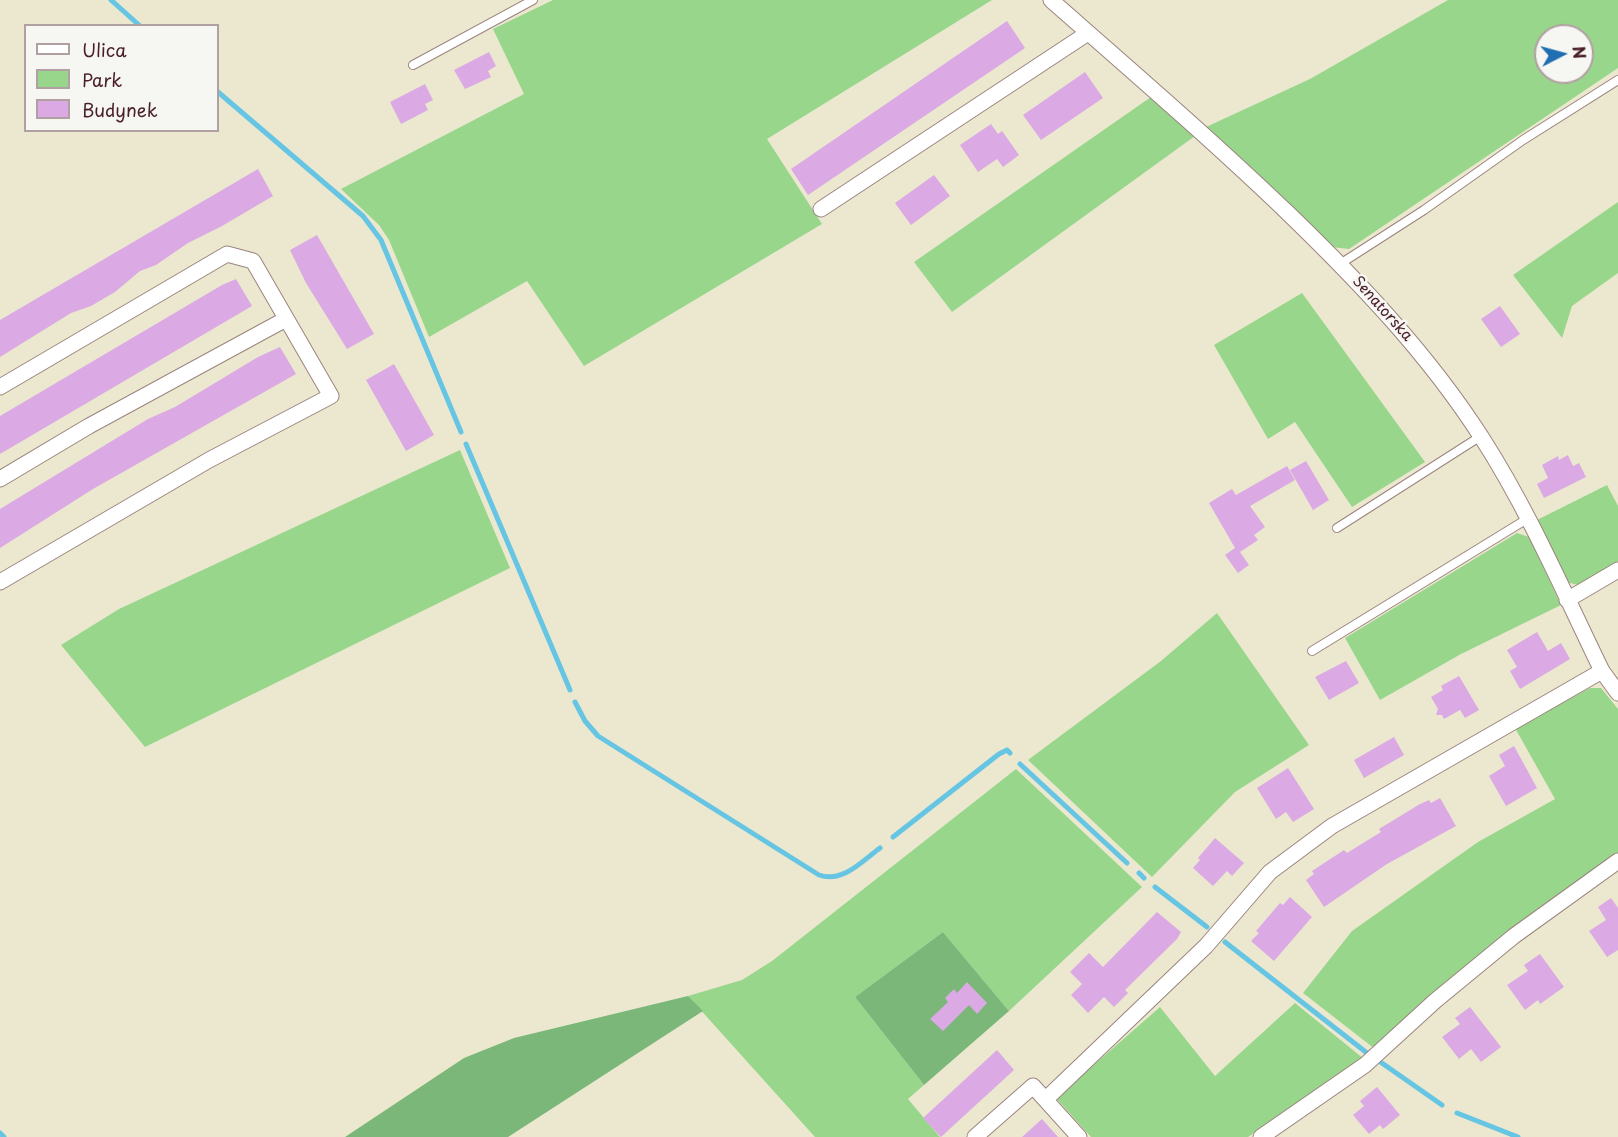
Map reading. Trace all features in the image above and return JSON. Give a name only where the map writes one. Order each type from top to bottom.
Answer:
[{"type":"street","name":"Senatorska","points":[[1051,0],[1231,158],[1340,264],[1406,334],[1481,436],[1527,519],[1602,671],[1618,693]]},
{"type":"street","points":[[821,209],[1088,33]]},
{"type":"street","points":[[0,387],[227,254],[253,261],[331,396],[208,460],[0,582]]},
{"type":"street","points":[[0,479],[89,426],[285,319]]},
{"type":"street","points":[[1567,600],[1618,570]]},
{"type":"street","points":[[1046,1099],[1206,946],[1255,888],[1295,852],[1342,820],[1602,671]]},
{"type":"street","points":[[1261,1137],[1365,1065],[1435,1001],[1514,936],[1618,861]]},
{"type":"street","points":[[975,1137],[1033,1086],[1079,1137]]},
{"type":"lane","points":[[413,65],[533,0]]},
{"type":"lane","points":[[1340,264],[1618,80]]},
{"type":"lane","points":[[1337,528],[1481,436]]},
{"type":"lane","points":[[1312,651],[1527,519]]},
{"type":"green space","points":[[553,0],[992,0],[767,139],[822,224],[584,366],[527,281],[429,337],[389,240],[379,225],[341,189],[524,94],[493,29]]},
{"type":"green space","points":[[1448,0],[1618,0],[1618,68],[1349,249],[1331,247],[1206,127],[1310,79]]},
{"type":"green space","points":[[1151,97],[1195,136],[952,312],[914,262]]},
{"type":"green space","points":[[1618,202],[1618,273],[1572,306],[1562,338],[1513,275]]},
{"type":"green space","points":[[1302,293],[1425,462],[1352,507],[1295,422],[1268,439],[1214,345]]},
{"type":"green space","points":[[460,450],[510,568],[145,747],[61,645],[119,609]]},
{"type":"green space","points":[[1607,485],[1618,506],[1618,561],[1578,585],[1566,582],[1535,521]]},
{"type":"green space","points":[[1517,533],[1529,537],[1561,605],[1461,654],[1380,700],[1345,638]]},
{"type":"green space","points":[[1217,613],[1309,745],[1235,792],[1152,877],[1028,760],[1161,661]]},
{"type":"green space","points":[[1590,688],[1601,688],[1618,709],[1618,856],[1375,1049],[1303,993],[1352,931],[1478,842],[1555,799],[1515,728]]},
{"type":"green space","points":[[1016,769],[1142,887],[1009,1011],[943,932],[855,997],[924,1085],[908,1099],[940,1137],[815,1137],[688,996],[742,980],[772,961]]},
{"type":"green space","points":[[943,932],[1009,1011],[924,1085],[855,997]]},
{"type":"green space","points":[[688,996],[703,1011],[508,1137],[345,1137],[464,1058],[514,1038]]},
{"type":"green space","points":[[1295,1003],[1364,1059],[1248,1137],[1091,1137],[1056,1098],[1160,1007],[1215,1076]]},
{"type":"building","points":[[1007,21],[1025,48],[808,195],[791,169]]},
{"type":"building","points":[[489,52],[496,66],[488,71],[491,77],[465,89],[454,70]]},
{"type":"building","points":[[1085,72],[1103,98],[1041,140],[1023,115]]},
{"type":"building","points":[[425,84],[433,100],[425,104],[428,110],[401,124],[390,102]]},
{"type":"building","points":[[991,124],[998,134],[1002,131],[1019,155],[1003,167],[997,159],[978,172],[960,145]]},
{"type":"building","points":[[258,169],[273,196],[188,243],[156,265],[140,271],[115,292],[91,306],[71,313],[0,357],[0,320]]},
{"type":"building","points":[[934,175],[950,196],[911,225],[895,203]]},
{"type":"building","points":[[317,235],[374,334],[347,349],[306,283],[290,250]]},
{"type":"building","points":[[236,279],[252,306],[0,454],[0,416],[222,285]]},
{"type":"building","points":[[1500,306],[1520,334],[1501,347],[1481,319]]},
{"type":"building","points":[[280,347],[296,374],[93,489],[0,548],[0,509],[148,419],[175,407],[258,357]]},
{"type":"building","points":[[394,364],[434,435],[406,451],[366,380]]},
{"type":"building","points":[[1568,455],[1573,466],[1579,463],[1586,477],[1544,498],[1537,484],[1548,478],[1542,465],[1558,456],[1559,460]]},
{"type":"building","points":[[1306,461],[1329,500],[1313,510],[1290,470]]},
{"type":"building","points":[[1287,466],[1295,480],[1250,506],[1265,527],[1254,535],[1258,540],[1240,552],[1249,565],[1238,573],[1225,555],[1235,548],[1209,503],[1232,489],[1236,495]]},
{"type":"building","points":[[1537,632],[1548,651],[1561,643],[1570,659],[1520,689],[1510,671],[1517,667],[1507,650]]},
{"type":"building","points":[[1346,661],[1359,683],[1329,700],[1315,677]]},
{"type":"building","points":[[1459,676],[1479,710],[1465,718],[1460,710],[1444,719],[1442,715],[1436,715],[1438,709],[1431,697],[1443,690],[1441,686]]},
{"type":"building","points":[[1394,737],[1404,755],[1364,778],[1354,760]]},
{"type":"building","points":[[1514,746],[1537,788],[1506,806],[1489,776],[1505,766],[1499,755]]},
{"type":"building","points":[[1288,768],[1314,809],[1293,822],[1286,812],[1276,819],[1257,788]]},
{"type":"building","points":[[1440,798],[1456,826],[1387,864],[1324,907],[1306,880],[1314,874],[1312,871],[1344,850],[1347,853],[1381,832],[1379,829],[1420,804],[1429,800],[1431,803]]},
{"type":"building","points":[[1215,838],[1244,863],[1232,876],[1227,871],[1213,886],[1193,868],[1200,860],[1198,858]]},
{"type":"building","points":[[1290,897],[1312,917],[1274,961],[1251,941],[1259,933],[1256,931],[1280,903],[1283,905]]},
{"type":"building","points":[[1611,898],[1618,908],[1618,950],[1607,957],[1589,931],[1606,920],[1598,907]]},
{"type":"building","points":[[1157,912],[1181,932],[1177,939],[1125,990],[1128,993],[1114,1007],[1104,997],[1088,1013],[1071,995],[1082,984],[1070,972],[1089,953],[1103,967]]},
{"type":"building","points":[[1540,954],[1564,987],[1540,1004],[1538,1000],[1525,1010],[1507,985],[1528,971],[1524,965]]},
{"type":"building","points":[[967,982],[987,1003],[977,1014],[969,1005],[943,1031],[930,1019],[948,1002],[945,998],[954,989],[957,993]]},
{"type":"building","points":[[1470,1007],[1501,1047],[1481,1062],[1471,1049],[1459,1059],[1442,1037],[1460,1024],[1455,1018]]},
{"type":"building","points":[[997,1050],[1014,1070],[941,1137],[923,1118]]},
{"type":"building","points":[[1377,1087],[1400,1115],[1383,1129],[1380,1125],[1369,1134],[1353,1115],[1364,1106],[1360,1101]]},
{"type":"building","points":[[1042,1119],[1058,1137],[1022,1137]]},
{"type":"waterway","points":[[111,0],[138,24]]},
{"type":"waterway","points":[[219,93],[363,216],[381,240],[461,432]]},
{"type":"waterway","points":[[466,444],[570,690]]},
{"type":"waterway","points":[[575,702],[585,721],[598,736],[819,875],[828,877],[844,874],[880,848]]},
{"type":"waterway","points":[[893,837],[999,754],[1007,750],[1010,753]]},
{"type":"waterway","points":[[1020,764],[1127,863]]},
{"type":"waterway","points":[[1139,873],[1144,878]]},
{"type":"waterway","points":[[1155,887],[1207,927]]},
{"type":"waterway","points":[[1225,942],[1367,1053]]},
{"type":"waterway","points":[[1379,1061],[1442,1105]]},
{"type":"waterway","points":[[1457,1113],[1518,1137]]},
{"type":"waterway","points":[[0,1133],[4,1137]]}]
